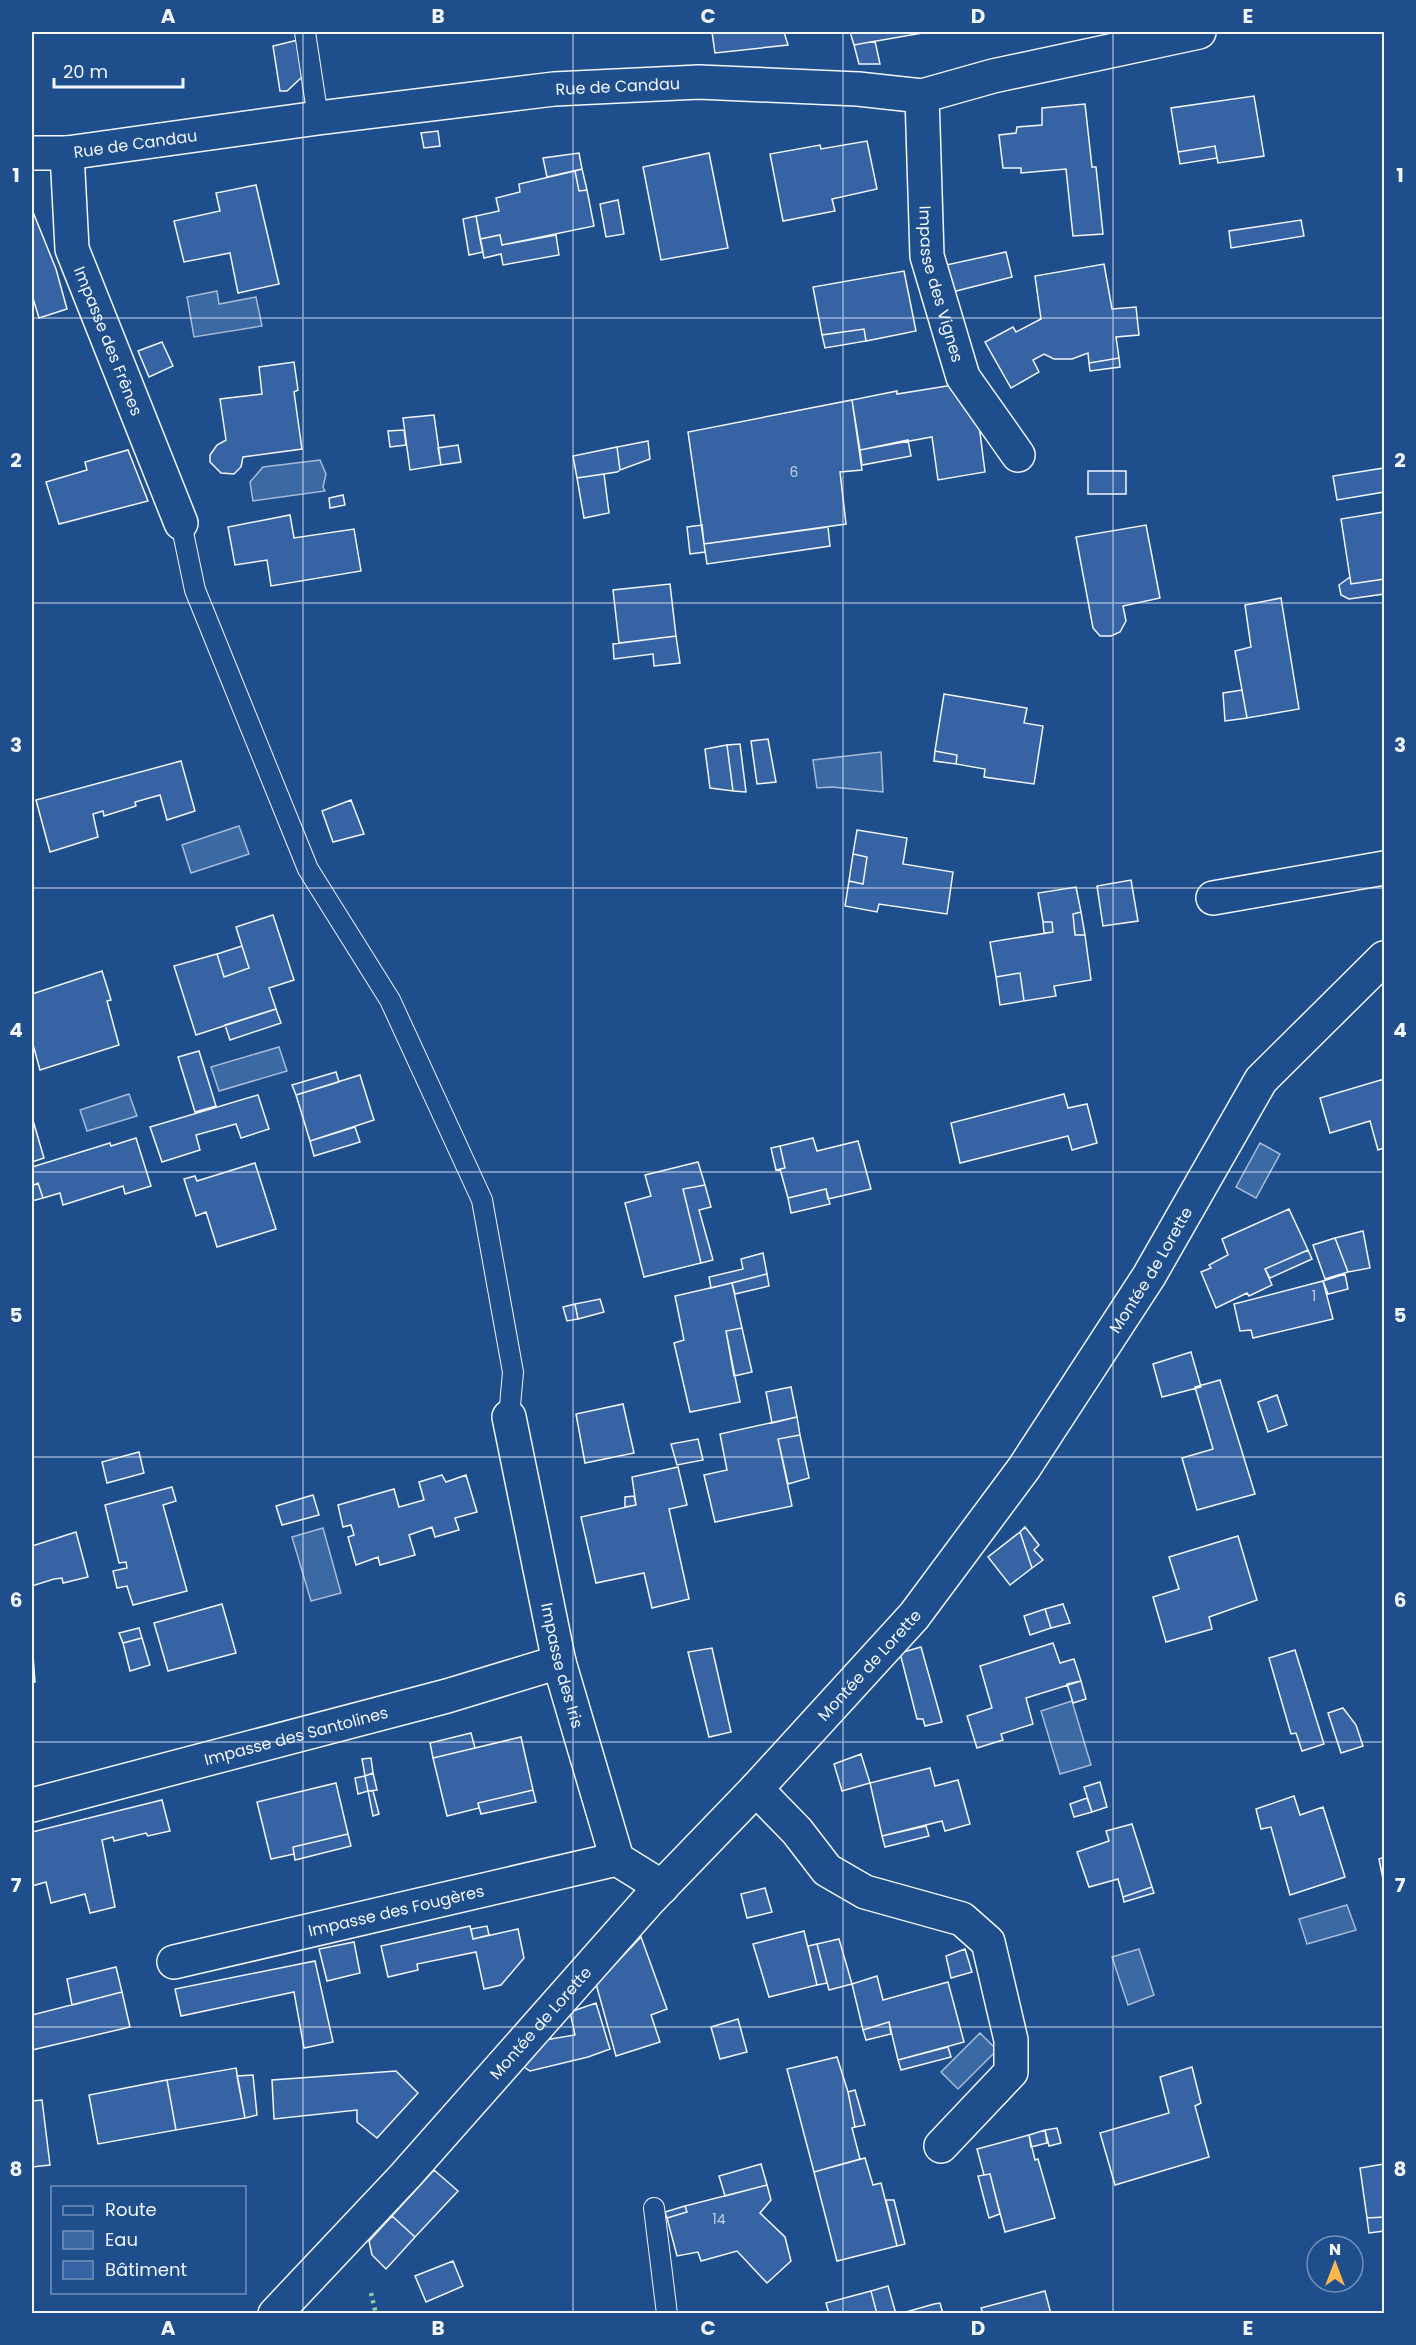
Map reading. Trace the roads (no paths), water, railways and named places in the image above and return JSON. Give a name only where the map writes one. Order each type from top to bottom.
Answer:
[{"type":"street","name":"Rue de Candau","points":[[32,153],[67,153],[318,118],[554,89],[699,82],[858,89],[922,96],[993,76],[1199,32]]},
{"type":"street","name":"Impasse des Vignes","points":[[922,96],[927,256],[963,377],[1017,455]]},
{"type":"street","name":"Impasse des Frênes","points":[[67,153],[72,249],[181,523]]},
{"type":"street","points":[[1213,898],[1384,868]]},
{"type":"street","name":"Montée de Lorette","points":[[275,2313],[405,2176],[662,1887],[756,1789],[914,1616],[1024,1468],[1149,1276],[1261,1080],[1384,958]]},
{"type":"street","name":"Impasse des Iris","points":[[508,1417],[559,1662],[617,1859]]},
{"type":"street","name":"Impasse des Santolines","points":[[32,1805],[447,1696],[559,1662]]},
{"type":"street","points":[[756,1789],[797,1832],[827,1870],[865,1892],[962,1919],[988,1942],[1011,2040],[1011,2072],[941,2146]]},
{"type":"street","points":[[617,1859],[662,1887]]},
{"type":"street","name":"Impasse des Fougères","points":[[174,1962],[617,1859]]},
{"type":"lane","points":[[305,32],[318,118]]},
{"type":"lane","points":[[181,523],[195,591],[308,869],[390,1000],[482,1200],[513,1372],[508,1417]]},
{"type":"lane","points":[[654,2208],[667,2313]]},
{"type":"water","points":[[217,291],[219,304],[256,297],[262,326],[194,337],[187,297]]},
{"type":"water","points":[[320,460],[326,474],[323,487],[325,491],[253,501],[250,482],[263,467]]},
{"type":"water","points":[[881,752],[883,792],[832,787],[817,788],[813,760]]},
{"type":"water","points":[[239,826],[249,854],[191,873],[182,845]]},
{"type":"water","points":[[279,1047],[287,1071],[219,1091],[211,1067]]},
{"type":"water","points":[[129,1094],[137,1116],[87,1131],[80,1110]]},
{"type":"water","points":[[1260,1143],[1280,1154],[1256,1198],[1236,1187]]},
{"type":"water","points":[[323,1528],[341,1593],[311,1601],[292,1537]]},
{"type":"water","points":[[1072,1701],[1091,1765],[1060,1774],[1041,1711]]},
{"type":"water","points":[[1347,1905],[1356,1930],[1307,1944],[1299,1919]]},
{"type":"water","points":[[1139,1949],[1154,1995],[1128,2005],[1112,1957]]},
{"type":"water","points":[[980,2033],[997,2050],[958,2089],[941,2072]]}]
